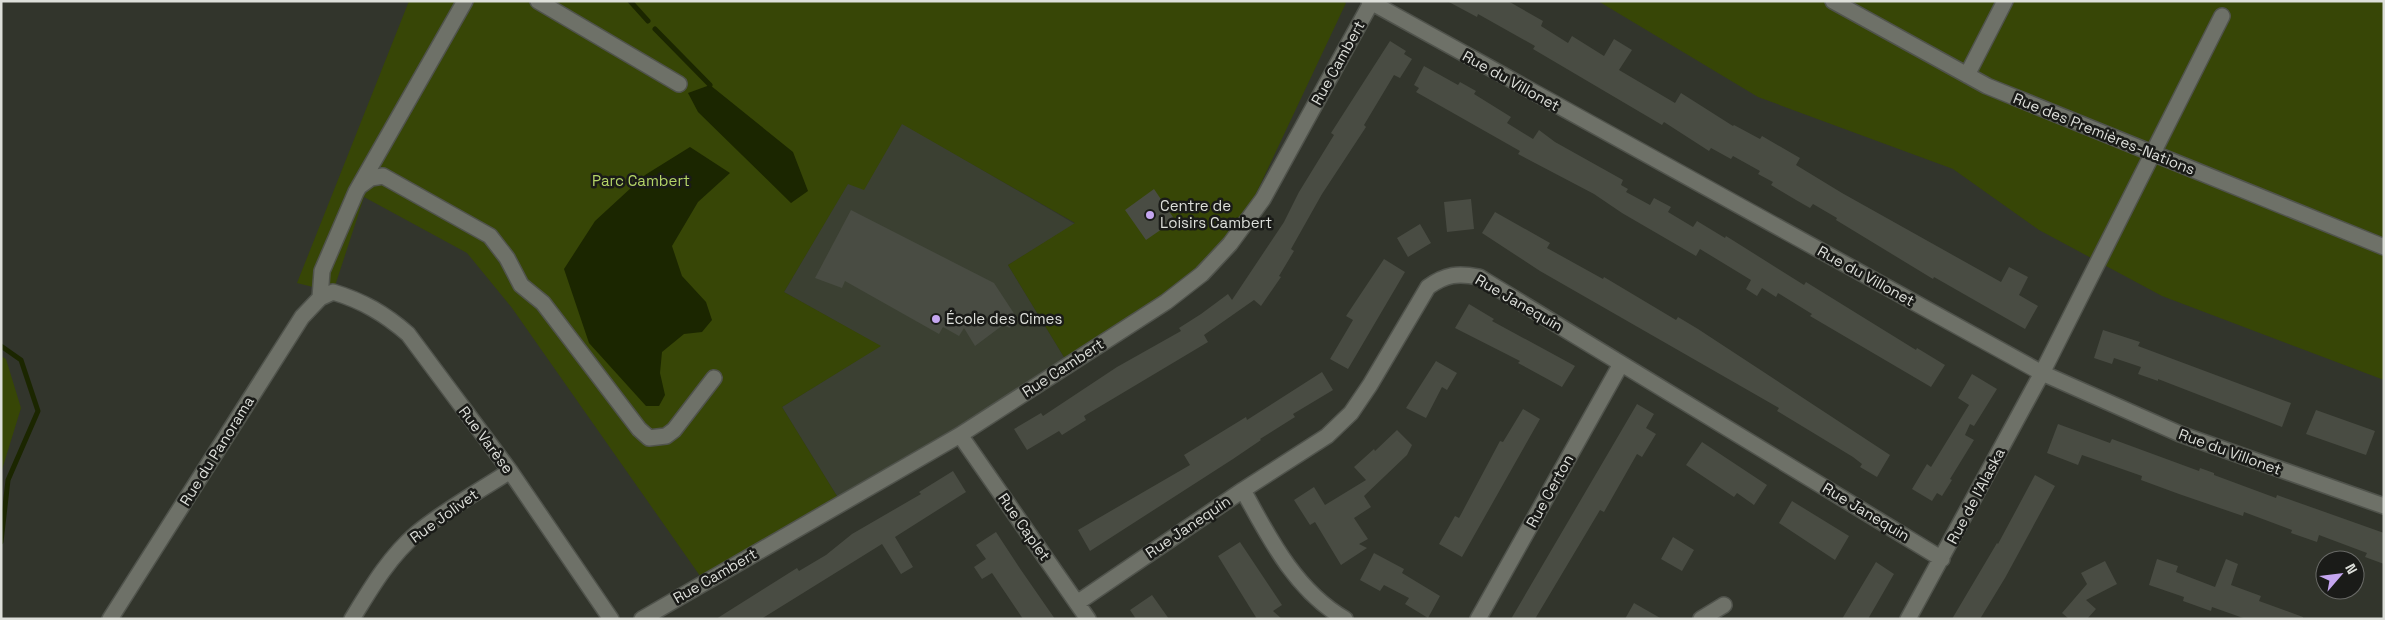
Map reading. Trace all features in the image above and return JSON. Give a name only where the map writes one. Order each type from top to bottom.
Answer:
[{"type":"street","points":[[326,295],[322,271],[360,186],[465,1]]},
{"type":"street","points":[[538,1],[679,84]]},
{"type":"street","name":"Rue des Premières-Nations","points":[[1833,1],[1987,86],[2384,247]]},
{"type":"street","points":[[1967,75],[2005,1]]},
{"type":"street","name":"Rue du Villonet","points":[[1370,2],[2042,373],[2180,434],[2384,506]]},
{"type":"street","name":"Rue Cambert","points":[[642,619],[960,434],[1166,302],[1208,268],[1230,244],[1263,199],[1370,2]]},
{"type":"street","name":"Rue de l'Alaska","points":[[1908,619],[2042,373],[2222,16]]},
{"type":"street","points":[[360,186],[371,178],[383,176],[490,236],[507,258],[521,286],[543,303],[639,429],[649,438],[666,436],[674,430],[714,378]]},
{"type":"street","name":"Rue Janequin","points":[[1076,603],[1243,490],[1327,436],[1351,412],[1370,384],[1428,287],[1440,278],[1457,273],[1479,277],[1942,558]]},
{"type":"street","name":"Rue Varèse","points":[[326,295],[360,300],[387,316],[408,334],[510,471],[611,619]]},
{"type":"street","name":"Rue du Panorama","points":[[110,619],[302,317],[326,295]]},
{"type":"street","name":"Rue Certon","points":[[1478,619],[1621,364]]},
{"type":"street","name":"Rue Caplet","points":[[960,434],[1088,619]]},
{"type":"street","name":"Rue Jolivet","points":[[352,619],[383,570],[417,533],[510,471]]},
{"type":"street","points":[[1243,490],[1270,540],[1307,590],[1332,612],[1345,619]]},
{"type":"street","points":[[1701,619],[1724,605]]},
{"type":"shaded area","points":[[710,85],[793,152],[808,191],[791,203],[698,112],[688,93]]},
{"type":"shaded area","name":"École des Cimes","points":[[902,123],[1075,224],[1008,265],[1067,362],[840,501],[782,407],[880,346],[784,292],[848,183],[864,189]]},
{"type":"shaded area","points":[[690,147],[730,173],[698,202],[672,246],[682,276],[706,302],[712,320],[702,332],[684,334],[662,352],[660,373],[665,395],[659,406],[646,406],[589,343],[564,269],[595,221],[645,175]]},
{"type":"green space","name":"Parc Cambert","points":[[409,1],[1343,1],[1346,3],[1244,219],[1207,265],[1067,362],[1008,265],[1075,223],[902,124],[864,190],[848,184],[784,292],[881,346],[782,407],[840,501],[705,583],[512,308],[467,253],[364,197],[333,292],[297,283]]},
{"type":"green space","points":[[1598,1],[2384,1],[2384,380],[2162,296],[2039,230],[1953,169],[1758,97]]},
{"type":"green space","points":[[1,356],[6,359],[21,408],[1,473]]},
{"type":"building","points":[[1447,1],[1508,1],[1543,21],[1541,26],[1568,43],[1572,36],[1604,56],[1614,39],[1632,50],[1619,70],[1675,103],[1681,93],[1733,126],[1760,139],[1762,136],[1800,158],[1796,165],[1842,193],[2001,282],[2009,267],[2028,277],[2019,295],[2038,306],[2025,329],[1934,277],[1933,279],[1813,204],[1810,208],[1796,200],[1771,185],[1773,182],[1758,174],[1760,171],[1733,156],[1731,159],[1711,148],[1709,151],[1664,122],[1662,125],[1533,49],[1535,46],[1478,14],[1477,17]]},
{"type":"building","points":[[1390,41],[1406,51],[1404,54],[1412,59],[1400,78],[1394,75],[1364,125],[1366,127],[1322,194],[1291,249],[1294,251],[1279,276],[1281,277],[1261,306],[1254,300],[1204,335],[1208,342],[1084,416],[1086,420],[1062,435],[1059,431],[1027,450],[1014,429],[1041,413],[1043,416],[1117,367],[1181,331],[1179,328],[1228,294],[1232,300],[1284,222],[1299,192],[1334,135],[1331,133]]},
{"type":"building","points":[[1424,66],[1458,85],[1460,82],[1476,91],[1474,94],[1511,117],[1507,123],[1533,139],[1539,130],[1555,142],[1623,180],[1621,185],[1628,189],[1626,192],[1650,205],[1654,198],[1671,207],[1668,212],[1693,227],[1697,221],[1725,238],[1726,236],[1804,285],[1806,282],[1916,350],[1917,348],[1945,365],[1931,387],[1810,316],[1812,314],[1778,293],[1776,297],[1762,288],[1757,296],[1746,289],[1751,280],[1700,249],[1696,256],[1622,213],[1594,194],[1518,154],[1520,151],[1416,92],[1419,88],[1414,85]]},
{"type":"building","name":"Centre de Loisirs Cambert","points":[[1154,189],[1175,220],[1146,240],[1125,210]]},
{"type":"building","points":[[1471,199],[1474,229],[1447,232],[1444,202]]},
{"type":"building","name":"École des Cimes","points":[[851,210],[994,283],[1017,318],[1010,328],[1003,325],[975,346],[964,328],[959,336],[943,327],[939,334],[845,281],[842,288],[815,278]]},
{"type":"building","points":[[1495,212],[1550,243],[1547,248],[1603,279],[1604,277],[1676,320],[1678,317],[1698,329],[1890,455],[1877,477],[1860,467],[1862,464],[1853,457],[1777,411],[1779,408],[1540,271],[1482,233]]},
{"type":"building","points":[[1420,224],[1431,243],[1408,257],[1397,238]]},
{"type":"building","points":[[1384,259],[1405,272],[1348,369],[1330,359],[1353,320],[1346,316]]},
{"type":"building","points":[[1469,304],[1494,319],[1492,321],[1575,366],[1562,387],[1518,363],[1520,361],[1455,328]]},
{"type":"building","points":[[2103,330],[2140,342],[2138,346],[2291,403],[2282,427],[2158,379],[2158,381],[2138,374],[2141,367],[2114,358],[2112,364],[2094,358]]},
{"type":"building","points":[[1436,361],[1457,373],[1447,390],[1442,387],[1426,418],[1406,408]]},
{"type":"building","points":[[1322,372],[1333,390],[1293,414],[1295,417],[1233,459],[1090,551],[1078,530],[1190,465],[1184,455],[1246,417],[1247,420]]},
{"type":"building","points":[[1972,374],[1997,389],[1974,426],[1970,424],[1965,435],[1974,440],[1950,479],[1952,480],[1942,496],[1937,493],[1932,501],[1912,489],[1927,464],[1931,467],[1969,405],[1958,398]]},
{"type":"building","points":[[1637,404],[1654,414],[1646,428],[1656,434],[1642,457],[1637,454],[1604,512],[1600,510],[1535,619],[1511,619]]},
{"type":"building","points":[[1523,409],[1540,419],[1462,557],[1439,544],[1455,516],[1459,518],[1500,441],[1503,442]]},
{"type":"building","points":[[2316,410],[2375,431],[2366,455],[2306,434]]},
{"type":"building","points":[[2058,424],[2110,443],[2112,439],[2199,471],[2200,468],[2214,473],[2214,475],[2276,498],[2277,495],[2384,533],[2384,564],[2365,557],[2367,553],[2365,550],[2359,550],[2319,535],[2317,542],[2291,533],[2292,530],[2244,512],[2243,516],[2141,480],[2142,476],[2082,455],[2078,465],[2047,453]]},
{"type":"building","points":[[1397,430],[1412,445],[1407,455],[1364,496],[1371,507],[1354,518],[1368,539],[1359,544],[1367,548],[1341,565],[1315,522],[1310,525],[1294,500],[1314,487],[1325,505],[1366,480],[1354,467],[1374,449],[1375,451]]},
{"type":"building","points":[[1702,442],[1767,485],[1754,505],[1737,493],[1734,497],[1686,465]]},
{"type":"building","points":[[953,471],[966,492],[895,537],[913,567],[901,574],[882,544],[761,619],[716,619],[797,568],[799,571],[826,555],[852,534],[921,494],[919,492]]},
{"type":"building","points":[[2035,475],[2055,486],[2005,578],[1980,619],[1952,619],[1998,544]]},
{"type":"building","points":[[1792,501],[1849,536],[1835,560],[1779,523]]},
{"type":"building","points":[[996,532],[1055,619],[1023,619],[992,573],[982,579],[974,567],[986,559],[976,545]]},
{"type":"building","points":[[1673,537],[1694,550],[1682,571],[1661,559]]},
{"type":"building","points":[[1240,542],[1282,605],[1273,611],[1282,619],[1257,619],[1218,556]]},
{"type":"building","points":[[1374,553],[1404,569],[1402,573],[1440,596],[1428,618],[1405,604],[1409,598],[1384,585],[1380,591],[1360,580]]},
{"type":"building","points":[[2157,559],[2178,566],[2176,572],[2215,587],[2226,559],[2238,564],[2231,585],[2261,596],[2259,601],[2303,617],[2303,619],[2246,619],[2212,607],[2211,611],[2183,601],[2184,597],[2149,585]]},
{"type":"building","points":[[2105,561],[2117,584],[2086,600],[2096,609],[2087,619],[2069,619],[2062,613],[2087,584],[2081,573]]},
{"type":"building","points":[[1876,562],[1894,574],[1868,619],[1842,619]]},
{"type":"building","points":[[1152,595],[1169,619],[1136,619],[1130,610]]},
{"type":"building","points":[[1634,603],[1662,619],[1625,619]]},
{"type":"waterway","points":[[630,1],[648,21]]},
{"type":"waterway","points":[[655,29],[710,85]]},
{"type":"waterway","points":[[1,346],[21,360],[38,411],[8,480],[1,542]]},
{"type":"place","name":"Centre de Loisirs Cambert","points":[[1150,215]]},
{"type":"place","name":"École des Cimes","points":[[936,319]]}]
